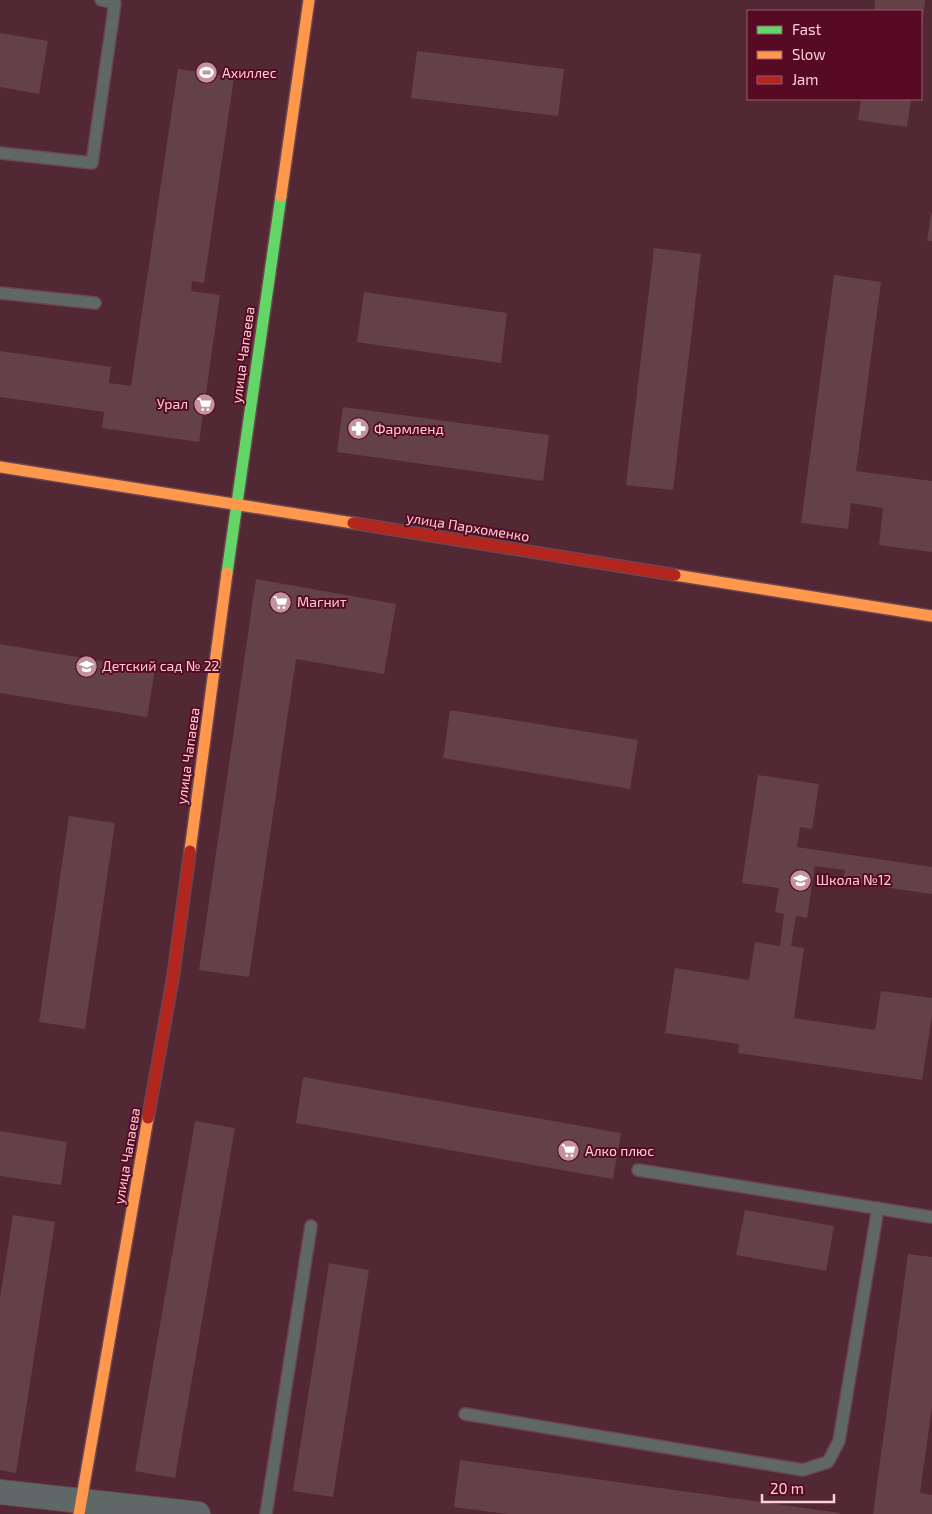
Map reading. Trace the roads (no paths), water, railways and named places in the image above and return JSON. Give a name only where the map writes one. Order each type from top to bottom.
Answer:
[{"type":"street","name":"улица Чапаева","points":[[80,1507],[173,977],[236,506],[309,0]]},
{"type":"street","name":"улица Пархоменко","points":[[0,467],[932,616]]},
{"type":"street","points":[[0,1492],[80,1507],[198,1514]]},
{"type":"lane","points":[[0,153],[92,163],[116,3],[101,0]]},
{"type":"lane","points":[[0,293],[95,303]]},
{"type":"lane","points":[[638,1170],[932,1217]]},
{"type":"lane","points":[[465,1414],[804,1470],[828,1462],[839,1441],[878,1208]]},
{"type":"lane","points":[[266,1514],[311,1226]]},
{"type":"place","name":"Ахиллес","points":[[206,73]]},
{"type":"place","name":"Урал","points":[[204,404]]},
{"type":"place","name":"Фармленд","points":[[358,429]]},
{"type":"place","name":"Магнит","points":[[281,602]]},
{"type":"place","name":"Детский сад № 22","points":[[86,666]]},
{"type":"place","name":"Школа №12","points":[[800,880]]},
{"type":"place","name":"Алко плюс","points":[[569,1151]]}]
